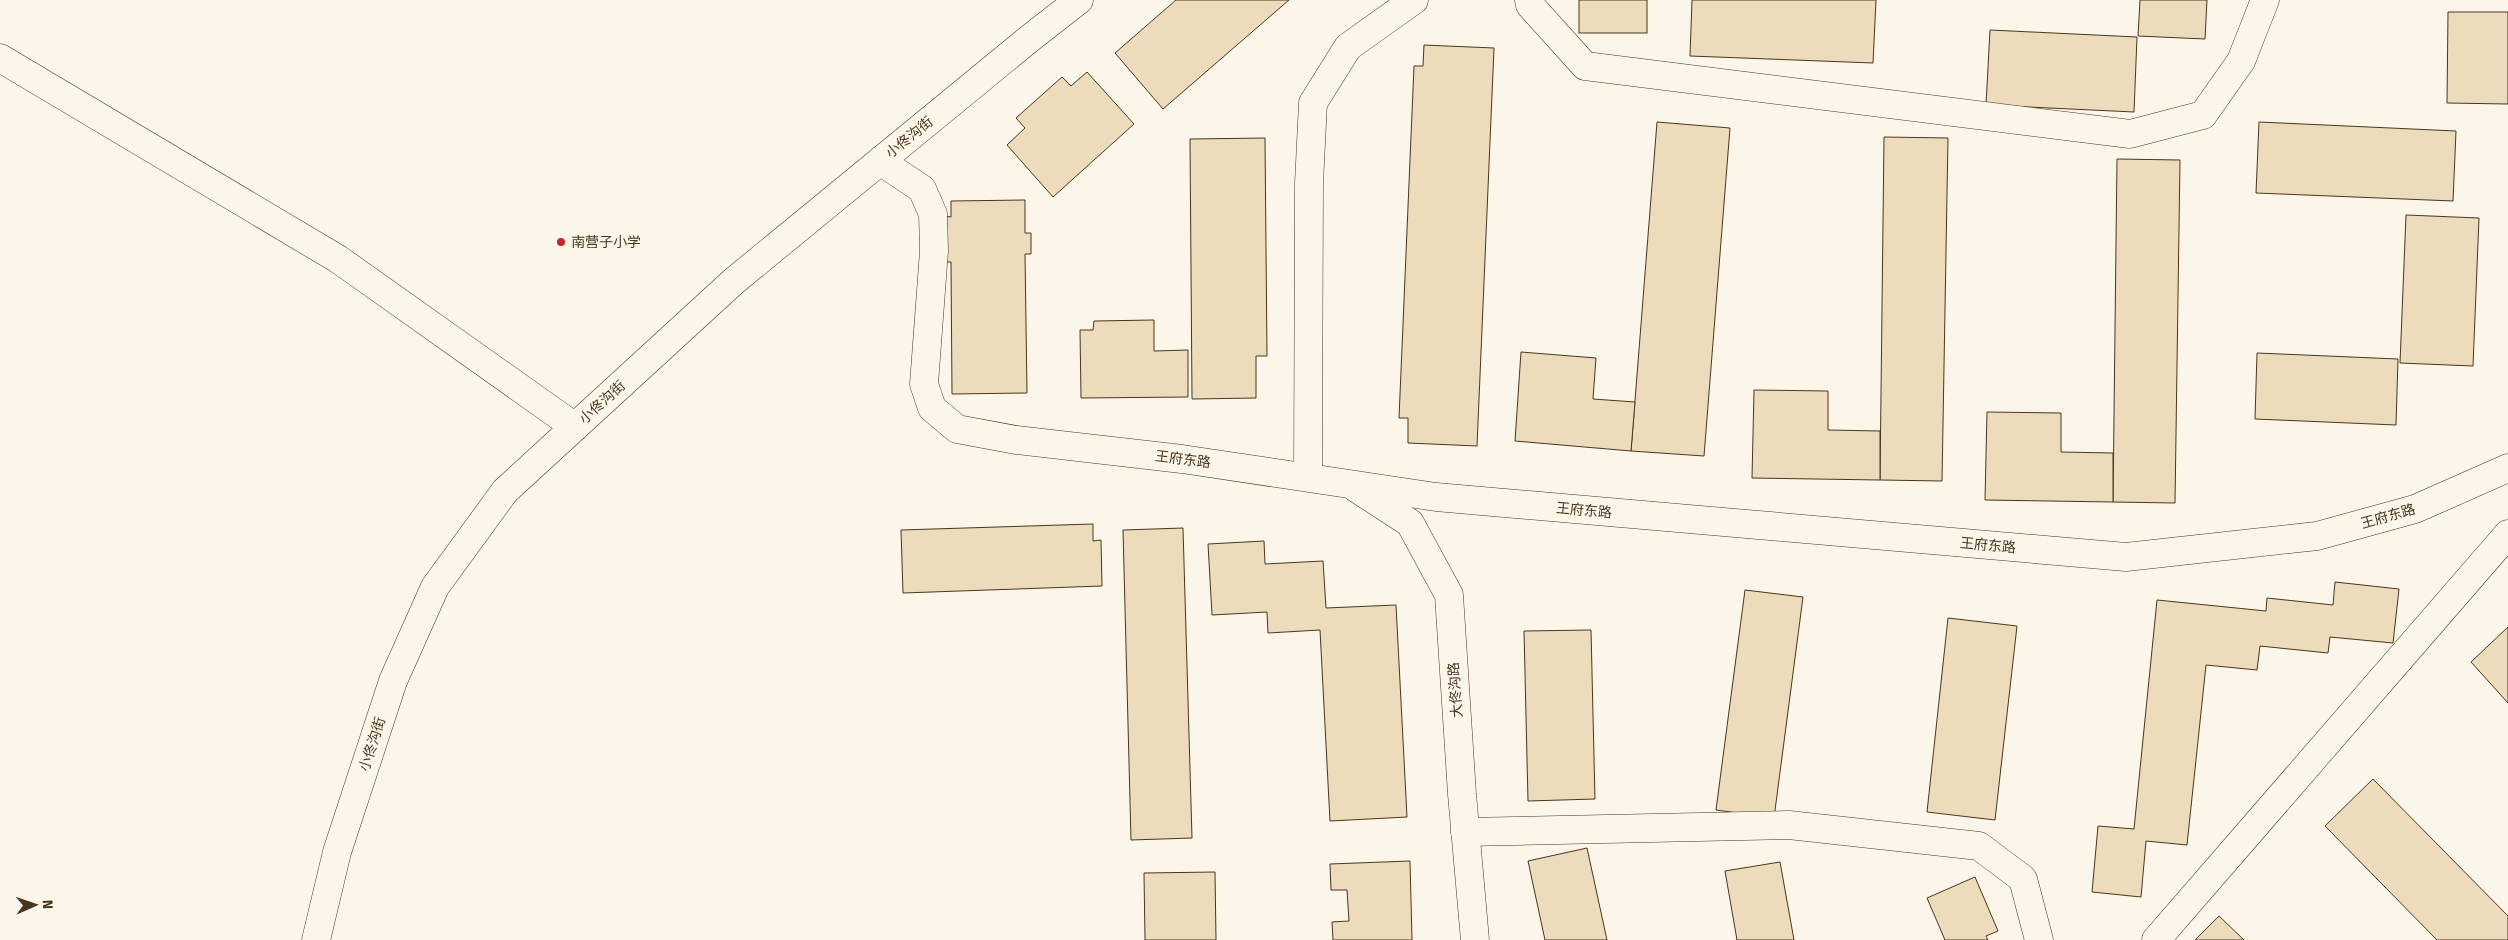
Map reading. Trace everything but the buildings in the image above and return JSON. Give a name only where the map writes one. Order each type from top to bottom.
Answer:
[{"type":"street","name":"小佟沟街","points":[[316,940],[337,852],[393,681],[435,587],[505,491],[734,281],[1080,0]]},
{"type":"street","points":[[1308,477],[1309,183],[1314,104],[1348,47],[1414,0]]},
{"type":"street","points":[[1529,0],[1530,5],[1585,66],[2130,134],[2203,115],[2241,61],[2265,0]]},
{"type":"street","points":[[0,58],[338,259],[575,426]]},
{"type":"street","name":"王府东路","points":[[880,161],[922,189],[932,214],[934,251],[924,384],[932,408],[957,429],[1016,440],[1182,459],[1436,496],[2126,557],[2317,536],[2415,509],[2508,468]]},
{"type":"street","name":"大佟沟路","points":[[1348,484],[1410,523],[1449,595],[1465,832],[1475,940]]},
{"type":"street","points":[[2156,940],[2508,534]]},
{"type":"street","points":[[1465,832],[1789,825],[1979,846],[2023,879],[2039,940]]},
{"type":"place","name":"南营子小学","points":[[561,242]]}]
